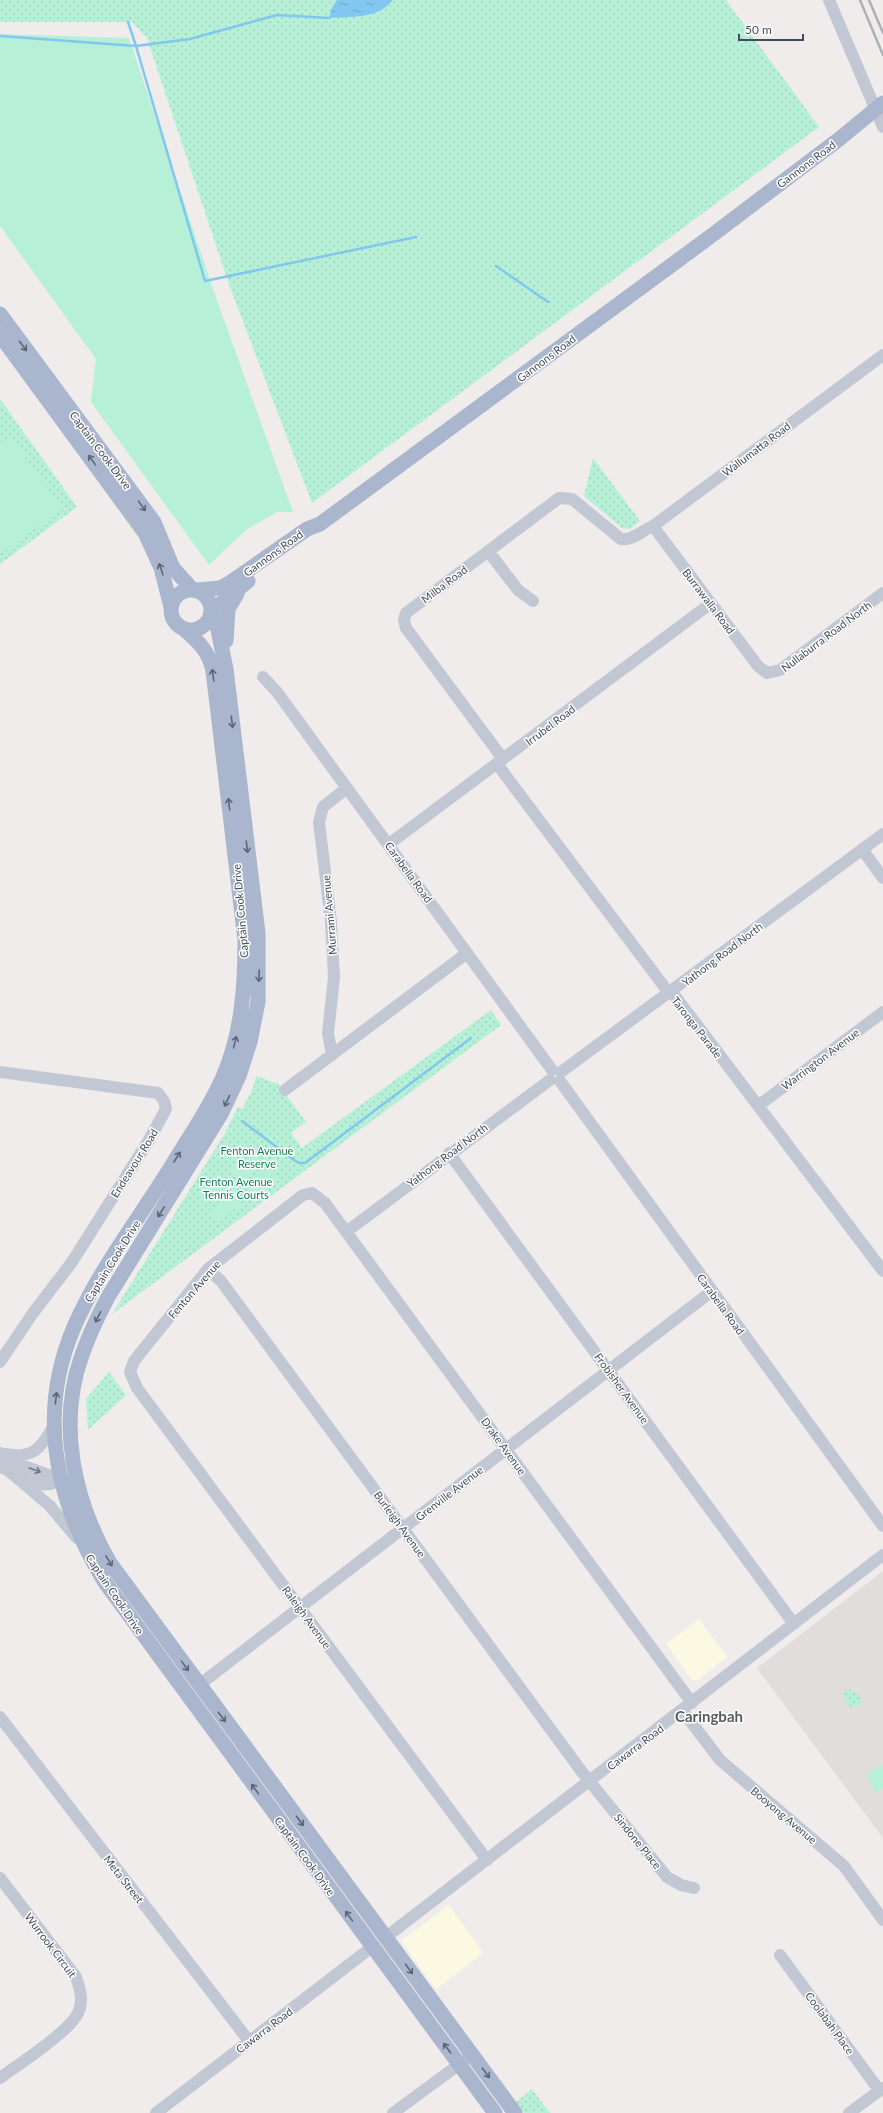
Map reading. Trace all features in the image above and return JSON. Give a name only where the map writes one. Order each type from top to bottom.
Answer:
[{"type":"main road","name":"Gannons Road","points":[[195,590],[220,588],[231,582],[307,529],[320,524],[719,229],[879,106]]},
{"type":"main road","name":"Captain Cook Drive","points":[[0,314],[154,522],[173,568],[184,581],[195,590]]},
{"type":"main road","name":"Captain Cook Drive","points":[[0,335],[145,533],[161,568],[171,607]]},
{"type":"main road","points":[[212,612],[206,596],[195,590],[178,594],[171,607],[174,621],[185,630],[197,630],[203,627],[212,612],[245,584],[312,534],[320,524]]},
{"type":"main road","points":[[226,669],[228,608],[245,584]]},
{"type":"main road","name":"Captain Cook Drive","points":[[212,612],[217,625],[226,669],[258,933],[258,1002],[250,1042],[239,1076],[221,1114],[108,1297],[93,1326],[81,1356],[69,1419],[71,1445],[79,1489],[96,1539],[110,1563],[516,2113]]},
{"type":"main road","name":"Captain Cook Drive","points":[[185,630],[203,646],[208,654],[213,671],[245,940],[245,978],[241,1018],[234,1048],[223,1077],[207,1110],[103,1272],[74,1327],[60,1376],[55,1401],[54,1425],[60,1479],[67,1505],[84,1549],[126,1614],[495,2113]]},
{"type":"main road","name":"Grenville Avenue","points":[[187,1696],[199,1685]]},
{"type":"main road","points":[[372,1947],[386,1937]]},
{"type":"street","points":[[829,0],[879,106],[883,126]]},
{"type":"street","name":"Wallumatta Road","points":[[628,540],[644,529],[654,526],[883,355]]},
{"type":"street","name":"Milba Road","points":[[500,762],[404,624],[405,617],[409,611],[562,497],[572,499],[619,538],[628,540]]},
{"type":"street","name":"Burrawalla Road","points":[[654,526],[710,604],[758,666],[767,673]]},
{"type":"street","points":[[488,551],[518,590],[533,600]]},
{"type":"street","name":"Nullaburra Road North","points":[[767,673],[780,670],[883,593]]},
{"type":"street","name":"Irrubel Road","points":[[389,844],[710,604]]},
{"type":"street","name":"Carabella Road","points":[[263,677],[277,692],[389,844],[555,1076],[883,1526]]},
{"type":"street","name":"Taronga Parade","points":[[500,762],[670,993],[675,996],[883,1272]]},
{"type":"street","name":"Murrami Avenue","points":[[332,1055],[328,1028],[334,983],[332,938],[319,822],[323,807],[347,788]]},
{"type":"street","name":"Yathong Road North","points":[[346,1232],[449,1153],[670,993],[883,834]]},
{"type":"street","points":[[862,850],[883,878]]},
{"type":"street","points":[[284,1090],[467,953]]},
{"type":"street","name":"Warrington Avenue","points":[[758,1106],[883,1012]]},
{"type":"street","name":"Endeavour Road","points":[[0,1072],[158,1093],[164,1101],[166,1109],[149,1140],[72,1262],[33,1313],[0,1362]]},
{"type":"street","name":"Frobisher Avenue","points":[[449,1153],[794,1624]]},
{"type":"street","name":"Drake Avenue","points":[[312,1193],[325,1203],[506,1450],[687,1707]]},
{"type":"street","name":"Fenton Avenue","points":[[130,1372],[134,1361],[208,1270],[303,1195],[312,1193]]},
{"type":"street","name":"Burleigh Avenue","points":[[208,1270],[221,1281],[590,1781]]},
{"type":"street","name":"Grenville Avenue","points":[[199,1685],[610,1371],[712,1291]]},
{"type":"street","name":"Raleigh Avenue","points":[[130,1372],[137,1388],[487,1860]]},
{"type":"street","points":[[0,1453],[24,1456],[32,1453],[44,1441],[54,1425]]},
{"type":"street","points":[[5,1469],[39,1483],[54,1483],[60,1479],[65,1469],[71,1445]]},
{"type":"street","points":[[0,1453],[16,1462],[60,1479],[69,1490],[96,1539]]},
{"type":"street","points":[[5,1469],[49,1505],[68,1526],[84,1549]]},
{"type":"street","name":"Cawarra Road","points":[[386,1937],[883,1555]]},
{"type":"street","name":"Booyong Avenue","points":[[687,1707],[720,1760],[844,1866],[883,1920]]},
{"type":"street","name":"Meta Street","points":[[0,1717],[249,2041]]},
{"type":"street","name":"Sindone Place","points":[[590,1781],[667,1877],[681,1886],[694,1888]]},
{"type":"street","name":"Wurrook Circuit","points":[[0,1878],[76,1977],[81,1991],[78,2013],[62,2031],[0,2078]]},
{"type":"street","name":"Cawarra Road","points":[[156,2113],[372,1947]]},
{"type":"street","name":"Coolabah Place","points":[[780,1955],[881,2089]]},
{"type":"street","points":[[393,2113],[472,2055]]},
{"type":"street","points":[[849,2113],[881,2089]]},
{"type":"shaded area","points":[[883,1571],[883,1838],[757,1668]]},
{"type":"shaded area","points":[[699,1619],[727,1657],[698,1680],[692,1680],[666,1644]]},
{"type":"shaded area","points":[[449,1905],[483,1953],[436,1989],[401,1941]]},
{"type":"green space","points":[[0,0],[726,0],[819,127],[312,503],[230,287],[147,38],[132,22],[0,22]]},
{"type":"green space","points":[[0,34],[129,38],[214,292],[293,512],[277,512],[247,529],[209,565],[91,402],[96,359],[0,226]]},
{"type":"green space","points":[[0,399],[77,507],[0,564]]},
{"type":"green space","points":[[10,436],[63,509],[0,554],[0,443]]},
{"type":"green space","points":[[593,458],[640,521],[630,529],[622,528],[584,496]]},
{"type":"green space","name":"Fenton Avenue Reserve","points":[[491,1010],[501,1025],[112,1314],[224,1135],[238,1107],[242,1109],[253,1088],[256,1076],[278,1084],[306,1122],[291,1133],[302,1148]]},
{"type":"green space","points":[[256,1152],[264,1163],[240,1180],[232,1169]]},
{"type":"green space","points":[[269,1168],[277,1179],[252,1197],[244,1186]]},
{"type":"green space","points":[[221,1177],[229,1188],[205,1206],[197,1195]]},
{"type":"green space","points":[[234,1194],[242,1205],[217,1222],[209,1211]]},
{"type":"green space","points":[[109,1372],[126,1395],[88,1430],[86,1399]]},
{"type":"green space","points":[[848,1689],[860,1695],[861,1703],[854,1707],[850,1707],[843,1696],[844,1691]]},
{"type":"green space","points":[[883,1765],[883,1788],[875,1792],[866,1774]]},
{"type":"green space","points":[[532,2089],[550,2113],[524,2113],[516,2102]]},
{"type":"water","points":[[337,0],[393,0],[379,11],[371,14],[354,17],[329,18],[332,8]]},
{"type":"waterway","points":[[329,18],[277,15],[190,39],[136,46],[205,281],[416,237]]},
{"type":"waterway","points":[[0,36],[136,46],[128,22]]},
{"type":"waterway","points":[[496,266],[548,302]]},
{"type":"waterway","points":[[242,1121],[294,1160],[299,1163],[305,1163],[471,1038]]},
{"type":"railway","points":[[860,0],[883,55]]},
{"type":"railway","points":[[869,0],[883,33]]},
{"type":"district","name":"Caringbah","points":[[709,1716]]},
{"type":"park label","name":"Fenton Avenue Tennis Courts","points":[[236,1187]]}]
